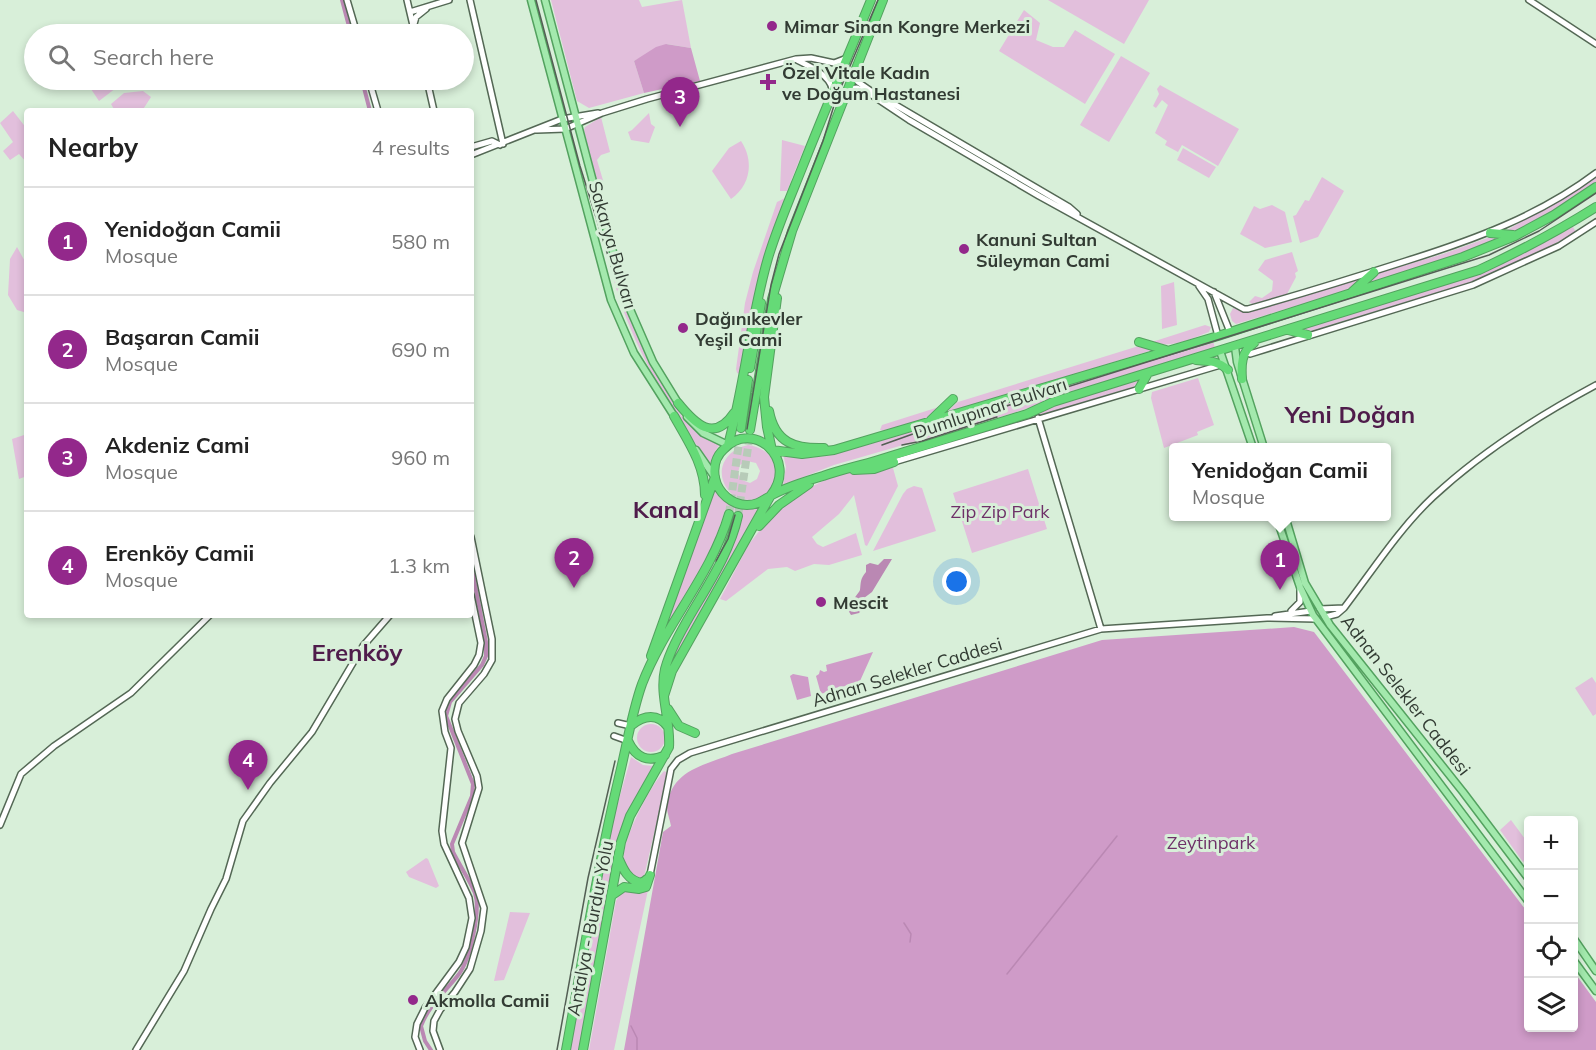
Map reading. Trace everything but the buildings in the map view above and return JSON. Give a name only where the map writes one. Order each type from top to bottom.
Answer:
[{"type":"highway","points":[[728,445],[738,407],[753,319],[769,254],[832,90],[849,57],[871,0]]},
{"type":"highway","points":[[750,430],[772,299],[801,208],[883,0]]},
{"type":"highway","name":"Dumlupınar Bulvarı","points":[[772,450],[802,454],[821,453],[1349,295],[1477,252],[1515,236],[1554,215],[1596,187]]},
{"type":"highway","name":"Dumlupınar Bulvarı","points":[[771,495],[825,475],[1027,414],[1053,402],[1479,270],[1524,249],[1596,207]]},
{"type":"highway","points":[[1490,233],[1515,236]]},
{"type":"highway","points":[[741,428],[769,254]]},
{"type":"highway","points":[[1349,295],[1374,272]]},
{"type":"highway","points":[[695,733],[679,726],[665,699],[672,671],[776,489],[781,473],[780,465],[772,450],[764,412],[778,282]]},
{"type":"highway","points":[[1287,330],[1308,335]]},
{"type":"highway","points":[[1230,332],[1235,347]]},
{"type":"highway","points":[[1218,336],[1220,351]]},
{"type":"highway","points":[[1242,379],[1241,361],[1249,346],[1261,338]]},
{"type":"highway","points":[[1139,342],[1168,351]]},
{"type":"highway","points":[[1189,360],[1214,361],[1228,370]]},
{"type":"highway","points":[[1139,389],[1148,373]]},
{"type":"highway","points":[[767,383],[769,414],[773,425],[788,442],[805,449],[845,446]]},
{"type":"highway","points":[[930,421],[953,399]]},
{"type":"highway","points":[[678,403],[693,420],[704,427],[714,429],[729,421],[738,407]]},
{"type":"highway","points":[[1017,424],[1027,414]]},
{"type":"highway","points":[[674,416],[699,463],[704,480],[705,502]]},
{"type":"highway","points":[[642,685],[715,477],[716,463],[723,450],[736,440],[756,440],[772,450]]},
{"type":"highway","points":[[843,470],[874,469],[894,462]]},
{"type":"highway","points":[[748,539],[778,505],[825,475]]},
{"type":"highway","points":[[715,477],[721,492],[727,498],[741,504],[757,504],[771,495]]},
{"type":"highway","name":"Antalya - Burdur Yolu","points":[[566,1050],[604,842],[642,685],[660,647],[711,561],[729,514]]},
{"type":"highway","name":"Antalya - Burdur Yolu","points":[[583,1050],[622,836],[630,816],[669,747],[665,671],[673,646],[730,543],[738,516]]},
{"type":"highway","points":[[632,726],[644,718],[655,717],[669,728]]},
{"type":"highway","points":[[628,741],[636,754],[646,759],[666,754]]},
{"type":"highway","points":[[618,856],[625,872],[636,882],[645,882],[650,875]]},
{"type":"highway","points":[[611,896],[624,886],[642,889],[648,884],[650,875]]},
{"type":"main road","name":"Sakarya Bulvarı","points":[[531,0],[611,300],[634,353],[715,477]]},
{"type":"main road","name":"Sakarya Bulvarı","points":[[545,0],[577,125],[629,307],[653,362],[691,423],[728,445]]},
{"type":"main road","points":[[1235,347],[1242,379],[1263,443]]},
{"type":"main road","points":[[1220,351],[1252,443]]},
{"type":"main road","name":"Adnan Selekler Caddesi","points":[[1278,521],[1300,587],[1316,620],[1524,896]]},
{"type":"main road","name":"Adnan Selekler Caddesi","points":[[1286,521],[1305,583],[1325,617],[1524,873]]},
{"type":"main road","points":[[1311,611],[1320,609]]},
{"type":"main road","points":[[1316,620],[1325,617]]},
{"type":"main road","points":[[1578,945],[1596,970]]},
{"type":"main road","points":[[1578,966],[1596,990]]},
{"type":"street","points":[[347,0],[354,24]]},
{"type":"street","points":[[407,0],[413,24]]},
{"type":"street","points":[[410,12],[449,0]]},
{"type":"street","points":[[470,0],[502,144]]},
{"type":"street","points":[[877,0],[879,10]]},
{"type":"street","points":[[1528,0],[1594,42]]},
{"type":"street","points":[[414,24],[416,17],[430,6]]},
{"type":"street","points":[[474,154],[562,119],[602,113],[796,59],[811,58],[834,63],[849,57]]},
{"type":"street","points":[[796,59],[826,78],[832,84],[832,90]]},
{"type":"street","points":[[854,77],[868,91],[948,140],[1070,207],[1078,216],[1234,304],[1248,309],[1374,272],[1490,233],[1553,201],[1596,173]]},
{"type":"street","points":[[849,89],[868,91]]},
{"type":"street","points":[[372,90],[377,108]]},
{"type":"street","points":[[429,90],[432,108]]},
{"type":"street","points":[[537,130],[565,129],[602,113]]},
{"type":"street","points":[[474,146],[492,141],[502,144]]},
{"type":"street","points":[[1250,354],[1473,285],[1559,246],[1596,222]]},
{"type":"street","points":[[1196,282],[1208,299],[1218,336]]},
{"type":"street","points":[[1214,292],[1230,332]]},
{"type":"street","points":[[1225,317],[1226,310],[1234,304]]},
{"type":"street","points":[[894,462],[1217,366]]},
{"type":"street","points":[[1333,628],[1332,619],[1344,608],[1384,553],[1432,498],[1474,460],[1596,385]]},
{"type":"street","points":[[1038,418],[1101,628]]},
{"type":"street","points":[[440,1050],[433,1031],[434,1021],[470,969],[479,940],[484,908],[462,843],[479,788],[477,776],[455,719],[459,703],[484,674],[492,660],[492,639],[474,554]]},
{"type":"street","points":[[1288,614],[1300,602],[1300,587]]},
{"type":"street","points":[[1320,609],[1344,608]]},
{"type":"street","points":[[420,1050],[415,1037],[417,1024],[425,1008],[459,962],[466,948],[472,918],[470,898],[444,844],[442,831],[452,748],[445,732],[442,711],[447,699],[474,665],[479,655],[481,643],[474,609]]},
{"type":"street","name":"Adnan Selekler Caddesi","points":[[1268,618],[1311,611]]},
{"type":"street","points":[[1325,617],[1337,614]]},
{"type":"street","points":[[0,825],[21,774],[54,746],[131,693],[207,618]]},
{"type":"street","points":[[136,1050],[184,972],[226,879],[243,821],[270,783],[312,732],[363,646],[387,618]]},
{"type":"street","name":"Adnan Selekler Caddesi","points":[[650,875],[671,769],[682,757],[1101,628],[1268,618],[1316,620]]},
{"type":"street","points":[[618,723],[632,726]]},
{"type":"street","points":[[614,736],[628,741]]},
{"type":"green space","points":[[551,0],[639,0],[642,7],[682,0],[691,48],[667,44],[634,61],[644,93],[589,108],[577,101]]},
{"type":"green space","points":[[1048,0],[1149,0],[1124,44]]},
{"type":"green space","points":[[1024,10],[1040,23],[1036,40],[1053,47],[1064,47],[1075,30],[1115,54],[1085,104],[999,51]]},
{"type":"green space","points":[[666,44],[691,48],[700,81],[644,93],[634,61],[656,47]]},
{"type":"green space","points":[[1121,56],[1150,73],[1109,142],[1080,125]]},
{"type":"green space","points":[[1160,85],[1239,129],[1218,166],[1182,145],[1178,152],[1165,145],[1167,141],[1155,133],[1168,105],[1162,100],[1156,108],[1153,106],[1159,94],[1157,89]]},
{"type":"green space","points":[[92,90],[113,90],[99,101]]},
{"type":"green space","points":[[143,91],[151,97],[144,108],[113,108],[111,104],[124,93]]},
{"type":"green space","points":[[13,111],[24,125],[24,160],[19,154],[10,160],[3,151],[13,142],[0,123]]},
{"type":"green space","points":[[649,113],[651,124],[655,127],[649,143],[631,140],[628,132]]},
{"type":"green space","points":[[601,117],[610,152],[601,155],[597,160],[605,187],[598,190],[584,130]]},
{"type":"green space","points":[[782,140],[805,146],[787,191],[780,191]]},
{"type":"green space","points":[[741,141],[748,156],[748,172],[743,187],[731,199],[712,171],[729,148]]},
{"type":"green space","points":[[1183,148],[1216,167],[1209,178],[1177,160]]},
{"type":"green space","points":[[1322,177],[1344,191],[1318,237],[1300,243],[1293,216],[1305,200],[1309,201]]},
{"type":"green space","points":[[1596,177],[1596,183],[1551,214],[1526,227],[1504,232]]},
{"type":"green space","points":[[787,197],[740,374],[736,369],[745,303],[753,272],[777,202]]},
{"type":"green space","points":[[1272,205],[1285,212],[1292,242],[1265,248],[1240,234],[1254,206],[1260,209]]},
{"type":"green space","points":[[1573,227],[1576,232],[1538,253],[1481,279],[1307,332],[1297,330],[1476,274]]},
{"type":"green space","points":[[1493,236],[1508,236],[1429,266],[1236,324],[1232,321],[1230,314],[1233,308],[1248,312],[1443,254]]},
{"type":"green space","points":[[17,247],[24,260],[24,312],[17,310],[8,295],[10,259]]},
{"type":"green space","points":[[1292,252],[1298,271],[1295,273],[1296,277],[1287,294],[1252,304],[1249,302],[1255,296],[1262,298],[1272,291],[1273,281],[1258,270],[1265,260]]},
{"type":"green space","points":[[617,276],[640,342],[681,415],[702,436],[720,444],[711,466],[667,399],[641,352],[621,303],[613,277]]},
{"type":"green space","points":[[1174,282],[1177,325],[1162,329],[1161,286]]},
{"type":"green space","points":[[1205,325],[1211,327],[1209,332],[1188,340],[1173,344],[1152,342]]},
{"type":"green space","points":[[1213,340],[1215,349],[1065,393],[1050,401],[1007,415],[834,465],[783,485],[786,467],[783,454],[808,458],[827,456]]},
{"type":"green space","points":[[1142,345],[1156,349],[944,414],[958,402]]},
{"type":"green space","points":[[1198,378],[1214,425],[1197,432],[1198,435],[1177,443],[1169,443],[1169,446],[1164,448],[1151,398],[1152,392]]},
{"type":"green space","points":[[1142,379],[1133,387],[1023,420],[1030,414],[1061,403]]},
{"type":"green space","points":[[942,406],[930,417],[886,431],[880,430],[882,425]]},
{"type":"green space","points":[[24,435],[24,477],[19,479],[12,439]]},
{"type":"green space","points":[[755,446],[767,453],[774,463],[776,477],[774,484],[765,495],[759,498],[746,500],[739,498],[728,490],[724,482],[722,468],[724,462],[740,447]],"holes":[[[747,461],[756,463],[760,471],[757,479],[750,483],[742,480],[738,473],[740,465]]]},
{"type":"green space","points":[[893,468],[898,486],[867,546],[854,495],[839,514],[812,537],[817,544],[823,547],[856,533],[862,555],[829,565],[814,564],[795,571],[787,567],[768,569],[726,601],[720,599],[749,544],[771,516],[783,505],[843,471],[854,473]]},
{"type":"green space","name":"Zip Zip Park","points":[[1028,469],[1047,529],[972,553],[953,493]]},
{"type":"green space","points":[[914,486],[922,488],[936,531],[873,551],[903,494]]},
{"type":"green space","points":[[714,490],[734,506],[760,507],[668,674],[672,657],[736,537],[741,511],[725,510],[709,558],[661,639]]},
{"type":"green space","name":"Zeytinpark","points":[[1294,627],[1314,632],[1524,908],[1524,1032],[1578,1032],[1578,977],[1596,1002],[1596,1050],[624,1050],[663,832],[671,826],[667,807],[675,785],[682,777],[700,766],[732,754],[1102,640]]},
{"type":"green space","points":[[873,652],[860,681],[821,694],[816,676],[820,670],[827,671],[826,665]]},
{"type":"green space","points":[[793,674],[808,677],[811,696],[797,700],[790,676]]},
{"type":"green space","points":[[1592,677],[1596,683],[1596,714],[1593,716],[1575,688]]},
{"type":"green space","points":[[651,724],[661,728],[665,738],[661,748],[651,752],[641,748],[637,738],[641,728]]},
{"type":"green space","points":[[631,757],[643,765],[654,766],[624,819],[579,1050],[570,1050],[612,824]]},
{"type":"green space","points":[[664,771],[668,773],[644,877],[635,879],[627,868],[624,851],[645,800]]},
{"type":"green space","points":[[1511,820],[1524,838],[1523,862],[1500,830]]},
{"type":"green space","points":[[426,858],[439,886],[436,888],[409,877],[406,872]]},
{"type":"green space","points":[[627,889],[638,892],[648,890],[614,1050],[589,1050],[616,901],[619,895]]},
{"type":"green space","points":[[510,912],[530,913],[504,980],[494,981]]},
{"type":"shaded area","points":[[884,559],[892,559],[872,592],[864,598],[865,606],[859,613],[851,615],[848,610],[860,590],[866,565],[870,563],[878,565]]},
{"type":"waterway","points":[[342,0],[348,24]]},
{"type":"waterway","points":[[365,90],[369,108]]},
{"type":"waterway","points":[[431,1050],[425,1041],[421,1026],[433,1005],[463,967],[473,935],[477,911],[475,893],[453,852],[452,844],[472,796],[473,784],[446,716],[450,702],[482,665],[486,656],[486,642],[474,580]]},
{"type":"waterway","points":[[1007,974],[1117,836]]},
{"type":"waterway","points":[[904,923],[911,934],[910,942]]},
{"type":"waterway","points":[[631,1026],[637,1038],[637,1050]]},
{"type":"tunnel","points":[[729,514],[741,428]]},
{"type":"tunnel","points":[[738,516],[750,434]]},
{"type":"tram line","points":[[536,0],[580,166],[615,278]]},
{"type":"tram line","points":[[747,429],[771,285],[779,254],[823,141],[836,99],[878,0]]},
{"type":"tram line","points":[[984,413],[1489,255],[1539,231],[1596,193]]},
{"type":"tram line","points":[[882,445],[992,409]]},
{"type":"tram line","points":[[902,445],[922,441],[997,417]]},
{"type":"tram line","points":[[716,561],[728,539],[735,515]]},
{"type":"tram line","points":[[557,1050],[588,878],[615,761]]},
{"type":"place","name":"Mimar Sinan Kongre Merkezi","points":[[772,26]]},
{"type":"place","name":"Özel Vitale Kadın ve Doğum Hastanesi","points":[[768,82]]},
{"type":"place","name":"Akdeniz Cami","points":[[680,127]]},
{"type":"place","name":"Kanuni Sultan Süleyman Cami","points":[[964,249]]},
{"type":"place","name":"Dağınıkevler Yeşil Cami","points":[[683,328]]},
{"type":"place","name":"Başaran Camii","points":[[574,588]]},
{"type":"place","name":"Yenidoğan Camii","points":[[1280,590]]},
{"type":"place","name":"Mescit","points":[[821,602]]},
{"type":"place","name":"Erenköy Camii","points":[[248,790]]},
{"type":"place","name":"Akmolla Camii","points":[[413,1000]]},
{"type":"district","name":"Yeni Doğan","points":[[1350,414]]},
{"type":"district","name":"Kanal","points":[[666,509]]},
{"type":"district","name":"Erenköy","points":[[357,652]]}]
